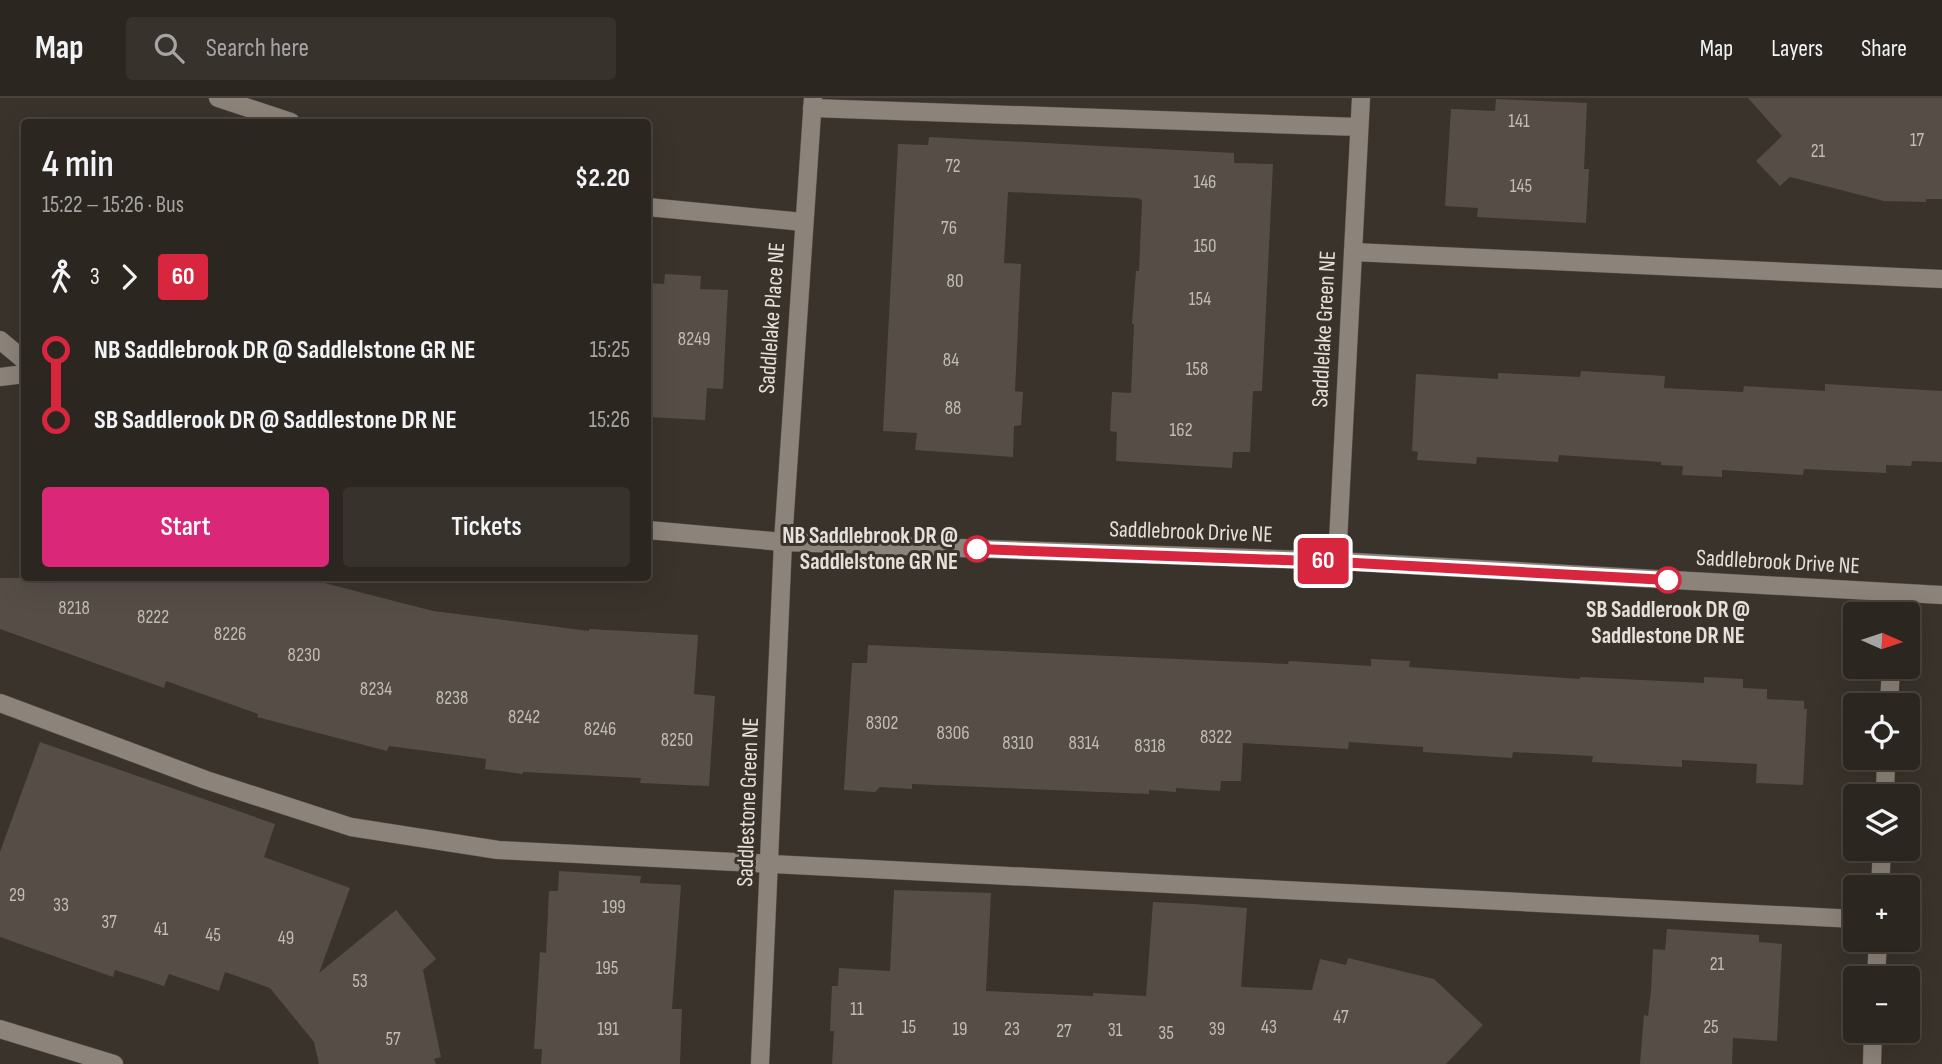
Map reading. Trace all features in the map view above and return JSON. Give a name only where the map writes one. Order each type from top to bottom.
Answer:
[{"type":"street","points":[[218,98],[282,119]]},
{"type":"street","name":"Saddlelake Green NE","points":[[1337,562],[1361,98]]},
{"type":"street","points":[[812,103],[1359,127]]},
{"type":"street","name":"Saddlelake Place NE","points":[[783,542],[812,103]]},
{"type":"street","points":[[651,207],[803,222]]},
{"type":"street","points":[[1353,252],[1942,278]]},
{"type":"street","points":[[0,341],[21,358]]},
{"type":"street","points":[[0,377],[21,374]]},
{"type":"street","name":"Saddlebrook Drive NE","points":[[651,530],[783,542],[1337,562],[1942,595]]},
{"type":"street","name":"Saddlestone Green NE","points":[[760,1064],[783,542]]},
{"type":"street","points":[[1894,593],[1894,602]]},
{"type":"street","points":[[0,703],[206,780],[351,827],[498,850],[1843,918]]},
{"type":"street","points":[[0,1029],[114,1064]]},
{"type":"street","points":[[1872,1064],[1873,1043]]},
{"type":"building","points":[[1748,98],[1942,98],[1942,199],[1926,199],[1926,202],[1884,201],[1790,177],[1780,186],[1756,161],[1782,136]]},
{"type":"building","points":[[1496,99],[1587,103],[1584,169],[1589,169],[1586,223],[1477,217],[1478,208],[1445,206],[1451,109],[1495,111]]},
{"type":"building","points":[[929,137],[1234,153],[1234,163],[1273,164],[1262,391],[1253,391],[1250,452],[1233,452],[1232,468],[1116,461],[1117,432],[1110,431],[1112,392],[1131,393],[1132,324],[1136,271],[1139,271],[1142,200],[1137,198],[1008,192],[1004,263],[1021,264],[1015,391],[1023,392],[1021,425],[1014,426],[1013,457],[915,450],[917,433],[883,431],[898,144],[928,145]]},
{"type":"building","points":[[665,274],[701,276],[700,289],[728,290],[723,389],[707,388],[705,420],[651,417],[651,283],[664,284]]},
{"type":"building","points":[[1581,371],[1665,376],[1664,388],[1743,392],[1744,386],[1825,391],[1825,384],[1942,391],[1942,462],[1912,461],[1911,466],[1886,465],[1886,473],[1804,469],[1803,475],[1722,470],[1722,477],[1682,475],[1683,466],[1661,465],[1661,462],[1559,455],[1558,462],[1477,457],[1476,464],[1417,460],[1418,452],[1412,451],[1416,374],[1498,379],[1498,373],[1580,377]]},
{"type":"building","points":[[0,578],[21,578],[21,581],[317,581],[433,611],[589,631],[698,635],[694,694],[715,696],[709,786],[640,783],[641,778],[523,774],[485,769],[486,759],[389,746],[387,751],[257,717],[258,714],[166,681],[164,688],[0,629]]},
{"type":"building","points":[[868,645],[1288,664],[1289,661],[1371,666],[1371,659],[1410,661],[1409,667],[1580,679],[1704,683],[1704,677],[1743,679],[1743,688],[1767,689],[1767,699],[1804,701],[1804,709],[1807,709],[1803,785],[1756,783],[1757,764],[1682,760],[1682,767],[1592,762],[1593,756],[1513,752],[1512,758],[1423,752],[1423,747],[1349,742],[1348,749],[1243,743],[1241,781],[1221,781],[1220,791],[1176,788],[1176,792],[1149,790],[1149,794],[912,784],[912,789],[880,787],[875,792],[844,790],[852,663],[867,663]]},
{"type":"building","points":[[40,742],[275,824],[264,857],[350,888],[319,973],[396,910],[436,959],[423,970],[441,1057],[434,1059],[436,1064],[319,1064],[314,1042],[270,988],[225,972],[219,991],[169,974],[164,986],[115,970],[113,977],[0,937],[0,852]]},
{"type":"building","points":[[559,871],[641,876],[640,883],[681,885],[672,1009],[682,1009],[680,1064],[541,1064],[542,1049],[534,1049],[540,952],[546,953],[549,891],[558,891]]},
{"type":"building","points":[[894,890],[991,893],[986,991],[1146,996],[1153,902],[1194,904],[1247,908],[1241,987],[1312,990],[1320,959],[1346,965],[1348,958],[1434,979],[1483,1025],[1446,1064],[832,1064],[832,986],[838,986],[839,968],[890,971]]},
{"type":"building","points":[[1667,929],[1759,935],[1759,942],[1782,944],[1777,1041],[1733,1038],[1732,1064],[1640,1064],[1644,1015],[1648,1016],[1651,990],[1653,949],[1665,950]]},
{"type":"bus line","name":"60","points":[[977,549],[1337,562],[1668,580]]},
{"type":"place","name":"NB Saddlebrook DR @ Saddlelstone GR NE","points":[[977,549]]},
{"type":"place","name":"SB Saddlerook DR @ Saddlestone DR NE","points":[[1668,580]]}]
